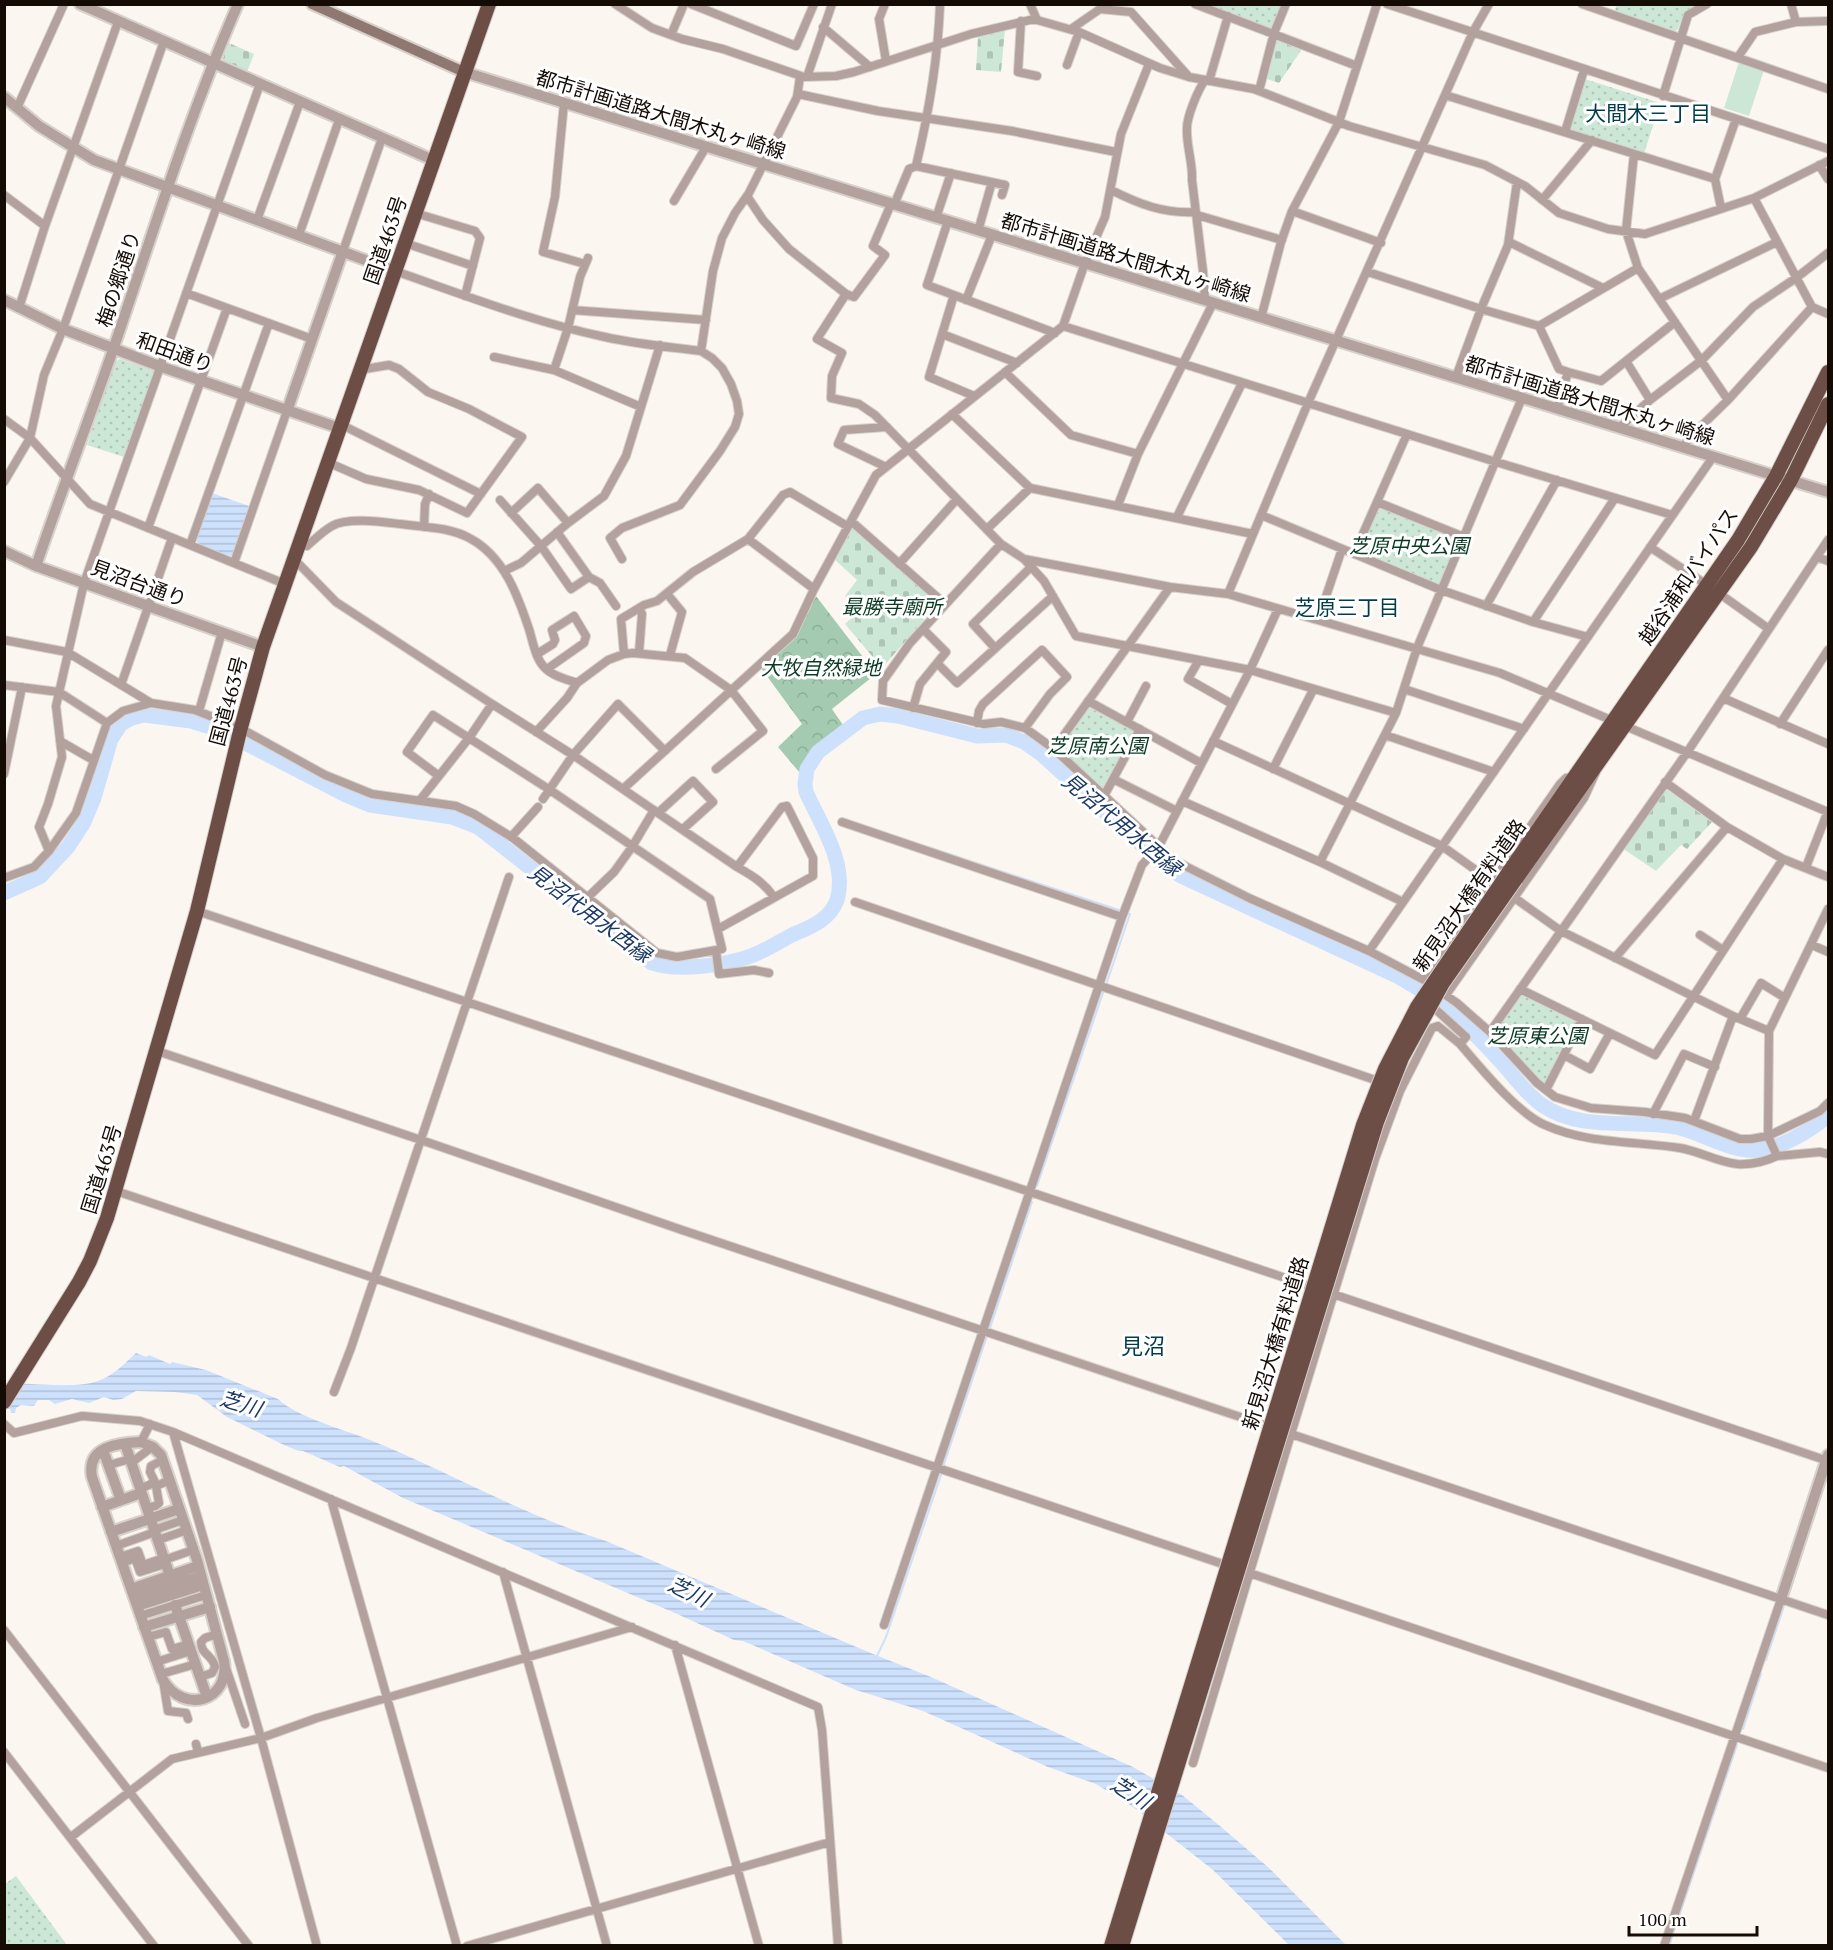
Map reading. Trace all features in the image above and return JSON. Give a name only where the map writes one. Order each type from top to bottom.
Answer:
[{"type":"highway","name":"国道463号","points":[[4,1402],[90,1261],[116,1191],[197,911],[240,729],[263,647],[489,4]]},
{"type":"highway","name":"越谷浦和バイパス","points":[[1569,796],[1575,777],[1612,720],[1738,540],[1776,476],[1828,372]]},
{"type":"highway","name":"越谷浦和バイパス","points":[[1569,796],[1598,765],[1720,594],[1791,480],[1828,404]]},
{"type":"highway","name":"新見沼大橋有料道路","points":[[1111,1946],[1292,1352],[1367,1115],[1385,1069],[1417,1007],[1569,796]]},
{"type":"highway","name":"新見沼大橋有料道路","points":[[1122,1946],[1377,1122],[1402,1058],[1443,983],[1512,876]]},
{"type":"main road","points":[[312,4],[464,72]]},
{"type":"street","points":[[17,108],[64,4]]},
{"type":"street","points":[[80,4],[433,160]]},
{"type":"street","name":"梅の郷通り","points":[[36,566],[167,188],[212,63],[238,4]]},
{"type":"street","points":[[671,35],[684,4]]},
{"type":"street","points":[[691,4],[796,46],[814,4]]},
{"type":"street","points":[[885,4],[879,19],[886,61]]},
{"type":"street","points":[[916,166],[928,119],[939,44],[940,4]]},
{"type":"street","points":[[1030,4],[1037,20]]},
{"type":"street","points":[[1195,4],[1357,66]]},
{"type":"street","points":[[1259,91],[1274,33],[1286,4]]},
{"type":"street","points":[[1262,318],[1292,211],[1339,122],[1377,4]]},
{"type":"street","points":[[1387,4],[1828,149]]},
{"type":"street","points":[[1228,594],[1308,403],[1473,32],[1489,4]]},
{"type":"street","points":[[1582,4],[1828,89]]},
{"type":"street","points":[[1609,13],[1613,4]]},
{"type":"street","points":[[1663,96],[1688,15],[1707,4]]},
{"type":"street","points":[[1791,4],[1796,22]]},
{"type":"street","points":[[619,5],[652,28],[803,77],[843,75],[939,44],[1021,21],[1037,20],[1075,30],[1149,64],[1189,77],[1259,91],[1339,122],[1485,165],[1517,182],[1559,213],[1608,229],[1645,234],[1754,198],[1828,161]]},
{"type":"street","points":[[701,351],[713,271],[722,238],[747,196],[798,94],[830,5]]},
{"type":"street","points":[[1067,65],[1075,30],[1100,9],[1134,8],[1189,77]]},
{"type":"street","points":[[1118,505],[1138,454],[1184,364],[1209,302],[1186,127],[1199,89],[1207,80],[1228,16]]},
{"type":"street","points":[[19,308],[45,226],[118,21]]},
{"type":"street","points":[[1021,21],[1018,72],[1037,76]]},
{"type":"street","points":[[1738,57],[1755,32],[1796,22],[1828,21]]},
{"type":"street","points":[[823,27],[870,67]]},
{"type":"street","points":[[4,482],[30,438],[44,375],[63,329],[164,41]]},
{"type":"street","points":[[623,789],[793,634],[814,589],[876,476],[1064,326],[1085,263],[1105,217],[1116,152],[1126,117],[1149,64]]},
{"type":"street","points":[[1565,132],[1584,70]]},
{"type":"street","name":"都市計画道路大間木丸ヶ崎線","points":[[464,72],[1828,492]]},
{"type":"street","points":[[49,851],[39,827],[62,757],[56,706],[84,583],[260,84]]},
{"type":"street","points":[[798,94],[878,111],[1012,131],[1116,152]]},
{"type":"street","points":[[1445,95],[1715,179]]},
{"type":"street","points":[[4,97],[39,126],[73,149],[117,170],[465,296],[568,328],[608,338],[701,351],[712,358],[722,368],[737,401],[739,414],[735,427],[680,506],[622,528],[610,538],[622,559]]},
{"type":"street","points":[[257,220],[300,102]]},
{"type":"street","points":[[554,370],[586,261],[543,252],[555,196],[564,103]]},
{"type":"street","points":[[1721,208],[1715,179],[1736,119]]},
{"type":"street","points":[[299,235],[339,120]]},
{"type":"street","points":[[234,563],[382,138]]},
{"type":"street","points":[[1542,200],[1592,140]]},
{"type":"street","points":[[674,201],[706,147]]},
{"type":"street","points":[[1634,154],[1626,231],[1638,268],[1728,400]]},
{"type":"street","points":[[1819,165],[1828,179]]},
{"type":"street","points":[[747,196],[763,220],[789,249],[846,294],[854,297],[885,255],[873,246],[909,169],[916,166],[1005,185],[1002,195]]},
{"type":"street","points":[[936,218],[951,173]]},
{"type":"street","points":[[978,231],[992,182]]},
{"type":"street","points":[[1456,378],[1509,242],[1517,182]]},
{"type":"street","points":[[1111,190],[1144,206],[1196,214],[1282,240]]},
{"type":"street","points":[[4,195],[45,226]]},
{"type":"street","points":[[1754,198],[1812,307],[1828,314]]},
{"type":"street","points":[[1292,211],[1381,243]]},
{"type":"street","points":[[415,213],[475,231],[480,238],[465,296]]},
{"type":"street","points":[[948,221],[927,285],[1055,333]]},
{"type":"street","points":[[966,300],[992,235]]},
{"type":"street","points":[[1509,242],[1603,288]]},
{"type":"street","points":[[1659,299],[1777,242]]},
{"type":"street","points":[[405,243],[474,266]]},
{"type":"street","points":[[1619,428],[1650,400],[1702,360],[1753,307],[1828,253]]},
{"type":"street","points":[[1368,272],[1539,326],[1638,268]]},
{"type":"street","points":[[186,293],[312,339]]},
{"type":"street","points":[[846,294],[817,339],[842,353],[832,376],[831,398],[859,404],[875,415],[1001,544],[1024,559],[1053,596],[1076,636],[1250,670],[1396,713]]},
{"type":"street","points":[[954,295],[928,376],[975,396]]},
{"type":"street","name":"和田通り","points":[[4,300],[63,329],[113,349],[339,428]]},
{"type":"street","points":[[1683,447],[1692,434],[1728,400],[1812,307]]},
{"type":"street","points":[[148,528],[227,308]]},
{"type":"street","points":[[572,310],[706,320]]},
{"type":"street","points":[[1539,326],[1559,369],[1601,381],[1675,322]]},
{"type":"street","points":[[190,545],[269,323]]},
{"type":"street","points":[[1064,326],[1672,515]]},
{"type":"street","points":[[942,334],[1017,363]]},
{"type":"street","points":[[504,571],[521,563],[603,496],[626,456],[660,345]]},
{"type":"street","points":[[494,357],[554,370],[641,407]]},
{"type":"street","points":[[1626,361],[1650,400]]},
{"type":"street","points":[[327,462],[366,479],[419,490],[467,513],[522,437],[469,409],[428,392],[399,369],[389,365],[359,370]]},
{"type":"street","points":[[1005,372],[1071,435],[1138,454]]},
{"type":"street","points":[[1557,409],[1568,372]]},
{"type":"street","points":[[1177,518],[1242,382]]},
{"type":"street","points":[[1320,862],[1396,713],[1417,648],[1522,398]]},
{"type":"street","points":[[952,414],[1030,488],[1253,534]]},
{"type":"street","points":[[4,419],[30,438],[90,504],[285,584]]},
{"type":"street","points":[[339,428],[346,427],[481,494]]},
{"type":"street","points":[[886,467],[838,444],[844,430],[887,427]]},
{"type":"street","points":[[1354,554],[1407,434]]},
{"type":"street","points":[[1369,951],[1713,457]]},
{"type":"street","points":[[1486,606],[1557,480]]},
{"type":"street","points":[[987,529],[1030,488]]},
{"type":"street","points":[[511,513],[538,489],[568,523]]},
{"type":"street","points":[[624,654],[621,619],[668,595],[693,572],[748,539],[783,495],[790,492],[849,524],[945,604]]},
{"type":"street","points":[[424,527],[425,504],[429,494]]},
{"type":"street","points":[[1533,622],[1616,498]]},
{"type":"street","points":[[899,564],[957,499]]},
{"type":"street","points":[[500,500],[541,546],[571,590],[589,577]]},
{"type":"street","points":[[1377,502],[1464,537]]},
{"type":"street","points":[[1261,515],[1441,590],[1533,622],[1588,637]]},
{"type":"street","points":[[299,545],[307,546],[334,525],[355,522],[381,522],[424,527],[455,532],[470,538],[481,545],[504,571],[520,603],[537,654],[547,669],[577,683]]},
{"type":"street","points":[[557,532],[589,577],[600,583],[616,606]]},
{"type":"street","points":[[121,685],[172,538]]},
{"type":"street","points":[[748,539],[814,589]]},
{"type":"street","points":[[1490,1032],[1688,751],[1828,540]]},
{"type":"street","points":[[1001,544],[910,643],[883,681],[882,700],[977,723],[1001,722],[1026,728],[1054,749],[1173,859],[1248,898],[1369,951],[1424,980],[1490,1032],[1537,1083],[1555,1097],[1592,1108],[1694,1121],[1740,1139],[1768,1136],[1820,1111],[1828,1103]]},
{"type":"street","points":[[1650,547],[1707,585]]},
{"type":"street","points":[[1318,620],[1342,549]]},
{"type":"street","name":"見沼台通り","points":[[4,551],[36,566],[263,647]]},
{"type":"street","points":[[1817,557],[1828,561]]},
{"type":"street","points":[[294,559],[336,602],[573,755],[737,867],[763,882],[774,897]]},
{"type":"street","points":[[1024,559],[1170,587],[1228,594],[1500,673],[1828,811],[1806,867]]},
{"type":"street","points":[[995,648],[973,624],[1031,567]]},
{"type":"street","points":[[1054,749],[1170,587]]},
{"type":"street","points":[[1720,594],[1768,629]]},
{"type":"street","points":[[668,595],[682,612],[670,655]]},
{"type":"street","points":[[937,663],[957,682],[1053,596]]},
{"type":"street","points":[[639,608],[642,614],[639,653]]},
{"type":"street","points":[[884,1625],[1098,987],[1142,865],[1159,846],[1250,670],[1278,609]]},
{"type":"street","points":[[537,654],[553,644],[555,640],[552,630],[574,616],[586,636],[584,643],[547,669]]},
{"type":"street","points":[[913,708],[921,684],[946,652],[923,629]]},
{"type":"street","points":[[199,711],[222,632]]},
{"type":"street","points":[[4,640],[67,652],[151,703],[199,711],[240,729],[325,775],[372,794],[456,806],[474,814],[511,837],[657,953],[677,957],[717,953],[722,948],[710,899],[550,790],[433,715],[407,752],[439,776]]},
{"type":"street","points":[[977,723],[983,704],[1042,650],[1067,677],[1050,694],[1026,728]]},
{"type":"street","points":[[1780,724],[1828,650]]},
{"type":"street","points":[[536,732],[567,698],[577,683],[608,660],[624,654],[639,653],[685,658],[731,690],[763,730],[716,769]]},
{"type":"street","points":[[1199,660],[1188,679],[1232,704]]},
{"type":"street","points":[[4,685],[58,692],[107,723]]},
{"type":"street","points":[[1127,722],[1146,686]]},
{"type":"street","points":[[4,774],[21,687]]},
{"type":"street","points":[[1404,689],[1524,729]]},
{"type":"street","points":[[1273,769],[1313,690]]},
{"type":"street","points":[[1723,698],[1828,744]]},
{"type":"street","points":[[1088,701],[1202,763]]},
{"type":"street","points":[[4,878],[34,867],[49,851],[76,813],[107,723],[123,711],[151,703]]},
{"type":"street","points":[[420,800],[469,738],[492,704]]},
{"type":"street","points":[[543,799],[573,755],[618,704],[665,751]]},
{"type":"street","points":[[1104,796],[1140,729]]},
{"type":"street","points":[[1385,735],[1494,772]]},
{"type":"street","points":[[60,741],[93,760]]},
{"type":"street","points":[[1213,741],[1442,846],[1561,931],[1737,1018],[1769,1031]]},
{"type":"street","points":[[1460,1044],[1466,1037],[1433,1007],[1515,897],[1584,798],[1594,780],[1598,765]]},
{"type":"street","points":[[1424,980],[1560,784],[1566,778],[1575,777]]},
{"type":"street","points":[[1113,779],[1177,811]]},
{"type":"street","points":[[588,897],[614,872],[656,811],[693,781],[713,802],[683,829]]},
{"type":"street","points":[[1665,782],[1727,827],[1783,859],[1828,876]]},
{"type":"street","points":[[1182,801],[1320,862],[1403,902]]},
{"type":"street","points":[[718,929],[813,876],[813,858],[787,806],[782,807],[737,867]]},
{"type":"street","points":[[511,837],[538,807]]},
{"type":"street","points":[[842,822],[1122,917]]},
{"type":"street","points":[[1615,958],[1727,827]]},
{"type":"street","points":[[1521,989],[1655,1055],[1783,859]]},
{"type":"street","points":[[334,1392],[351,1348],[509,877]]},
{"type":"street","points":[[855,902],[1098,987],[1402,1088]]},
{"type":"street","points":[[1775,1154],[1768,1136],[1769,1031],[1828,909]]},
{"type":"street","points":[[197,911],[1334,1295],[1828,1458],[1664,1946]]},
{"type":"street","points":[[1700,935],[1723,950]]},
{"type":"street","points":[[1812,945],[1828,952]]},
{"type":"street","points":[[717,953],[719,975],[754,970],[769,973]]},
{"type":"street","points":[[1694,1121],[1715,1066],[1737,1018],[1761,983],[1785,998]]},
{"type":"street","points":[[1546,1090],[1582,1020]]},
{"type":"street","points":[[1192,1763],[1248,1572],[1376,1159],[1402,1088],[1426,1038],[1435,1026],[1460,1044],[1520,1108],[1545,1125],[1563,1132],[1616,1142],[1681,1148],[1735,1164],[1752,1164],[1775,1154],[1820,1152],[1828,1154]]},
{"type":"street","points":[[1564,1055],[1590,1070],[1610,1033]]},
{"type":"street","points":[[157,1052],[1828,1614]]},
{"type":"street","points":[[1653,1114],[1684,1054],[1715,1066]]},
{"type":"street","points":[[116,1191],[1828,1768]]},
{"type":"street","points":[[7,1430],[14,1433],[82,1416],[140,1421],[150,1424],[818,1707],[822,1730],[837,1946]]},
{"type":"street","points":[[109,1466],[130,1461],[147,1445],[150,1424]]},
{"type":"street","points":[[173,1432],[261,1738],[316,1946]]},
{"type":"street","points":[[125,1444],[170,1576]]},
{"type":"street","points":[[188,1719],[186,1713],[168,1711],[162,1677],[92,1477],[90,1464],[95,1455],[125,1444],[147,1445],[158,1451],[163,1460],[193,1550],[224,1661],[245,1724]]},
{"type":"street","points":[[104,1450],[121,1500]]},
{"type":"street","points":[[102,1507],[141,1491],[151,1484],[153,1480],[150,1472],[151,1466],[163,1460]]},
{"type":"street","points":[[111,1532],[148,1513],[158,1505],[160,1500],[156,1486],[170,1480]]},
{"type":"street","points":[[331,1499],[457,1946]]},
{"type":"street","points":[[148,1513],[179,1509]]},
{"type":"street","points":[[116,1546],[155,1534],[171,1533],[185,1525]]},
{"type":"street","points":[[121,1560],[135,1558],[140,1572],[164,1560],[193,1550]]},
{"type":"street","points":[[503,1572],[607,1946]]},
{"type":"street","points":[[135,1602],[170,1576],[202,1581]]},
{"type":"street","points":[[135,1602],[202,1581]]},
{"type":"street","points":[[135,1602],[175,1605],[202,1581]]},
{"type":"street","points":[[175,1605],[207,1697]]},
{"type":"street","points":[[146,1632],[179,1617],[210,1607]]},
{"type":"street","points":[[70,1837],[172,1759],[261,1738],[318,1718],[632,1627]]},
{"type":"street","points":[[4,1630],[249,1946]]},
{"type":"street","points":[[146,1632],[166,1632],[172,1649],[190,1647]]},
{"type":"street","points":[[1195,1632],[1227,1643]]},
{"type":"street","points":[[200,1677],[212,1673],[215,1667],[213,1660],[203,1652],[201,1642],[217,1634]]},
{"type":"street","points":[[675,1645],[759,1946]]},
{"type":"street","points":[[162,1677],[176,1666],[190,1647]]},
{"type":"street","points":[[162,1677],[175,1695],[190,1701],[207,1697],[221,1684],[224,1675],[224,1661]]},
{"type":"street","points":[[156,1662],[176,1666],[196,1664]]},
{"type":"street","points":[[196,1743],[198,1752]]},
{"type":"street","points":[[4,1752],[154,1946]]},
{"type":"street","points":[[467,1946],[830,1842]]},
{"type":"green space","points":[[1618,4],[1703,5],[1687,13],[1674,32],[1616,12]]},
{"type":"green space","points":[[1207,5],[1282,5],[1273,28],[1270,29]]},
{"type":"green space","points":[[1005,29],[1001,72],[976,70],[978,37]]},
{"type":"green space","points":[[1279,40],[1302,49],[1279,83],[1267,79],[1276,41]]},
{"type":"green space","points":[[229,43],[254,54],[247,72],[222,61]]},
{"type":"green space","points":[[1739,62],[1764,70],[1749,116],[1724,108]]},
{"type":"green space","points":[[1585,79],[1660,103],[1644,154],[1569,129]]},
{"type":"green space","points":[[120,359],[154,371],[124,457],[87,445],[115,362]]},
{"type":"green space","name":"芝原中央公園","points":[[1381,507],[1457,537],[1458,540],[1441,582],[1437,584],[1362,554],[1360,551],[1378,508]]},
{"type":"green space","name":"最勝寺廟所","points":[[852,527],[939,603],[882,668],[845,624],[859,611],[845,596],[857,580],[835,560]]},
{"type":"green space","name":"大牧自然緑地","points":[[816,596],[876,674],[832,709],[843,725],[818,746],[800,773],[778,747],[802,724],[761,668],[791,640]]},
{"type":"green space","name":"芝原南公園","points":[[1093,707],[1135,731],[1103,791],[1061,752],[1061,747],[1088,709]]},
{"type":"green space","points":[[1666,789],[1712,822],[1687,849],[1681,845],[1656,871],[1622,848],[1662,790]]},
{"type":"green space","name":"芝原東公園","points":[[1521,995],[1526,995],[1579,1023],[1545,1087],[1498,1035],[1497,1031]]},
{"type":"green space","points":[[16,1876],[67,1945],[5,1945],[5,1884]]},
{"type":"water","points":[[212,493],[249,506],[233,554],[230,556],[198,544],[196,540]]},
{"type":"water","name":"芝川","points":[[136,1353],[146,1357],[149,1355],[170,1364],[172,1362],[206,1370],[278,1399],[297,1412],[370,1440],[546,1519],[606,1541],[931,1677],[1133,1767],[1182,1795],[1220,1826],[1269,1868],[1346,1945],[1289,1945],[1213,1870],[1133,1807],[1096,1784],[1048,1767],[923,1711],[856,1690],[743,1641],[734,1640],[403,1498],[344,1466],[340,1467],[296,1450],[227,1417],[197,1395],[136,1391],[122,1399],[113,1400],[104,1397],[89,1403],[72,1399],[55,1404],[49,1400],[38,1400],[34,1406],[21,1405],[16,1408],[15,1413],[5,1408],[5,1383],[78,1385],[98,1381],[109,1376]]},
{"type":"waterway","name":"見沼代用水西縁","points":[[4,893],[40,877],[68,847],[83,824],[94,798],[111,739],[121,724],[144,715],[191,721],[220,730],[370,805],[452,817],[478,827],[652,963],[662,966],[688,967],[728,962],[756,954],[812,926],[830,913],[834,907],[837,900],[839,872],[831,844],[806,792],[807,769],[818,752],[863,718],[880,714],[898,716],[977,736],[1006,735],[1024,742],[1040,753],[1163,864],[1181,876],[1399,977],[1419,989]]},
{"type":"waterway","points":[[928,847],[1122,911]]},
{"type":"waterway","points":[[1106,985],[1130,914],[1127,913]]},
{"type":"waterway","points":[[1037,1186],[1104,990]]},
{"type":"waterway","name":"見沼代用水西縁","points":[[1442,1005],[1480,1039],[1536,1101],[1573,1119],[1676,1127],[1738,1149],[1759,1150],[1786,1142],[1804,1133],[1828,1116]]},
{"type":"waterway","points":[[989,1331],[1032,1202]]},
{"type":"waterway","points":[[943,1467],[987,1336]]},
{"type":"waterway","points":[[877,1656],[886,1637],[942,1472]]},
{"type":"waterway","points":[[1812,1523],[1828,1473]]},
{"type":"waterway","points":[[1789,1593],[1807,1538]]},
{"type":"waterway","points":[[1766,1660],[1784,1606]]},
{"type":"waterway","points":[[1743,1729],[1761,1674]]},
{"type":"waterway","points":[[1669,1946],[1737,1745]]},
{"type":"district","name":"大間木三丁目","points":[[1648,113]]},
{"type":"district","name":"芝原三丁目","points":[[1347,607]]},
{"type":"district","name":"見沼","points":[[1143,1345]]}]
